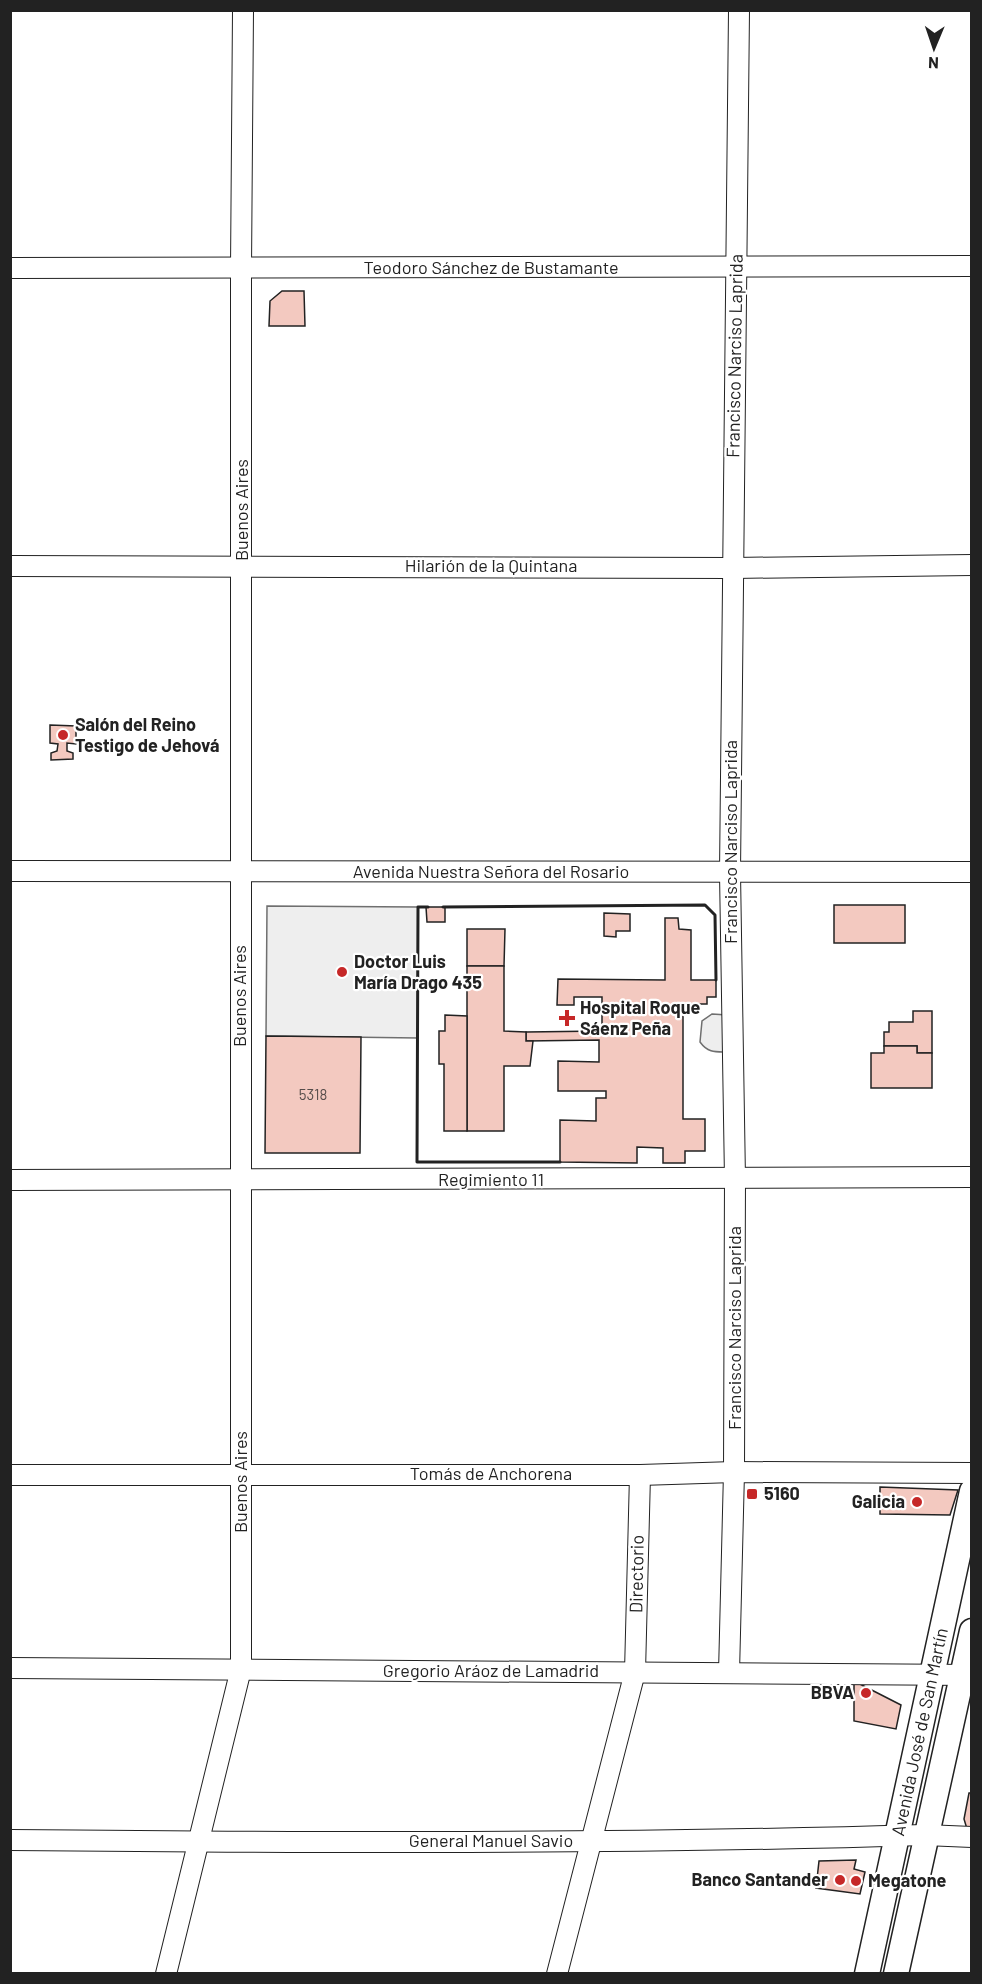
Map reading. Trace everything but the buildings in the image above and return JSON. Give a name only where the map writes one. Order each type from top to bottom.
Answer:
[{"type":"main road","name":"Avenida José de San Martín","points":[[867,1974],[972,1491]]},
{"type":"main road","name":"Avenida José de San Martín","points":[[896,1974],[925,1835],[967,1675],[972,1631]]},
{"type":"street","name":"Buenos Aires","points":[[166,1974],[241,1669],[240,871],[243,10]]},
{"type":"street","name":"Francisco Narciso Laprida","points":[[729,1673],[734,1472],[735,1179],[730,873],[738,10]]},
{"type":"street","name":"Teodoro Sánchez de Bustamante","points":[[10,268],[972,266]]},
{"type":"street","name":"Hilarión de la Quintana","points":[[10,566],[734,568],[972,566]]},
{"type":"street","name":"Avenida Nuestra Señora del Rosario","points":[[10,871],[972,872]]},
{"type":"street","name":"Regimiento 11","points":[[10,1180],[972,1178]]},
{"type":"street","name":"Tomás de Anchorena","points":[[10,1475],[972,1473]]},
{"type":"street","name":"Directorio","points":[[635,1672],[640,1475]]},
{"type":"street","name":"Gregorio Aráoz de Lamadrid","points":[[10,1668],[967,1675]]},
{"type":"street","points":[[557,1974],[635,1672]]},
{"type":"street","name":"General Manuel Savio","points":[[10,1840],[590,1841],[925,1835],[972,1837]]},
{"type":"shaded area","points":[[267,906],[418,907],[418,1038],[266,1036]]},
{"type":"shaded area","points":[[712,1014],[727,1015],[727,1052],[709,1050],[700,1042],[702,1021]]},
{"type":"wall","points":[[443,907],[705,905],[715,915],[716,980]]},
{"type":"wall","points":[[428,907],[418,907],[417,1162],[560,1162]]},
{"type":"place","name":"Salón del Reino Testigo de Jehová","points":[[63,735]]},
{"type":"place","name":"Doctor Luis María Drago 435","points":[[342,972]]},
{"type":"place","name":"Hospital Roque Sáenz Peña","points":[[567,1018]]},
{"type":"place","name":"5160","points":[[752,1494]]},
{"type":"place","name":"Galicia","points":[[917,1502]]},
{"type":"place","name":"BBVA","points":[[866,1693]]},
{"type":"place","name":"Banco Santander","points":[[840,1880]]},
{"type":"place","name":"Megatone","points":[[856,1881]]}]
